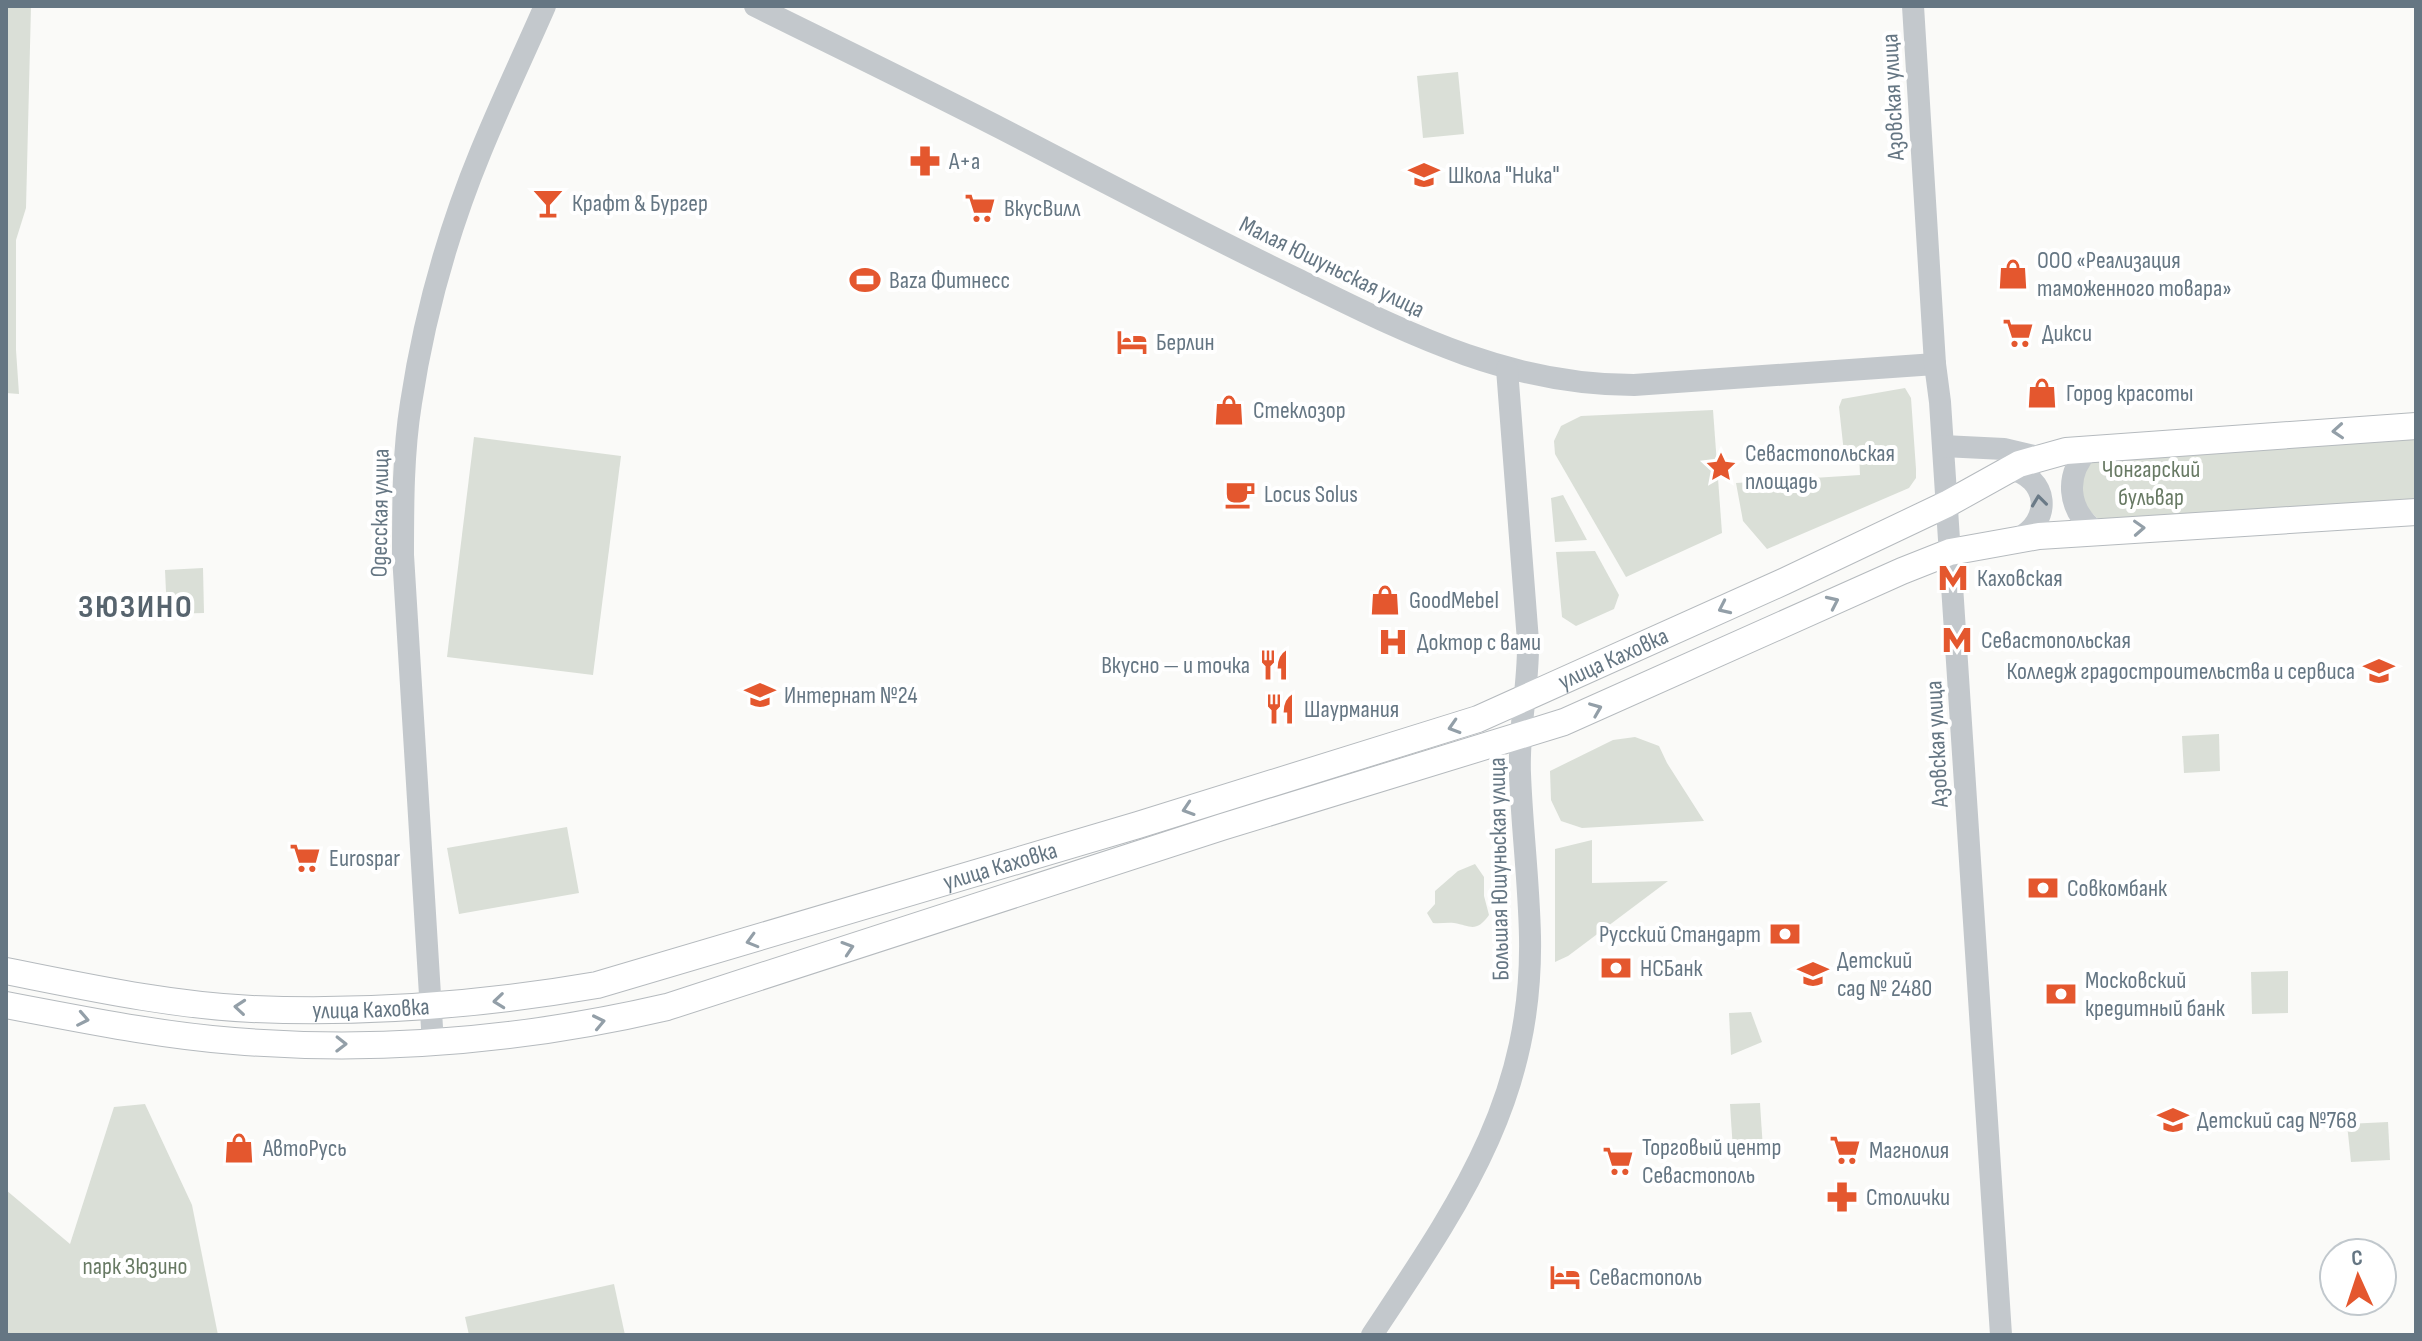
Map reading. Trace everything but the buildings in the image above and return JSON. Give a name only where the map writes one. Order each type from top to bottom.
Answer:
[{"type":"main road","points":[[1947,504],[2009,469],[2038,457],[2089,449],[2416,426]]},
{"type":"main road","name":"улица Каховка","points":[[6,971],[107,991],[251,1009],[430,1008],[597,985],[1138,825],[1478,719],[1947,504]]},
{"type":"main road","points":[[1950,552],[2017,539],[2095,531],[2416,512]]},
{"type":"main road","name":"улица Каховка","points":[[6,1005],[100,1023],[234,1041],[433,1044],[595,1024],[667,1007],[1222,827],[1523,735],[1618,700],[1950,552]]},
{"type":"street","name":"Одесская улица","points":[[433,1044],[403,555],[404,475],[411,403],[432,299],[453,228],[480,153],[545,6]]},
{"type":"street","name":"Малая Юшуньская улица","points":[[755,6],[1393,326],[1420,339],[1507,369],[1585,383],[1634,385],[1935,364]]},
{"type":"street","name":"Азовская улица","points":[[1913,6],[2001,1335]]},
{"type":"street","points":[[1507,369],[1528,641],[1526,699]]},
{"type":"street","points":[[1943,446],[2004,449],[2038,457]]},
{"type":"street","points":[[2089,449],[2075,468],[2071,491],[2078,514],[2095,531]]},
{"type":"street","points":[[2009,469],[2027,475],[2034,482],[2042,500],[2042,510],[2033,528],[2017,539]]},
{"type":"street","name":"Большая Юшуньская улица","points":[[1372,1335],[1467,1188],[1495,1129],[1519,1053],[1528,987],[1530,938],[1520,769],[1526,699]]},
{"type":"green space","points":[[6,6],[31,6],[26,208],[16,240],[19,394],[6,393]]},
{"type":"green space","points":[[1458,72],[1464,134],[1423,138],[1417,76]]},
{"type":"green space","points":[[1905,388],[1911,398],[1916,469],[1916,478],[1909,488],[1767,549],[1743,521],[1736,483],[1860,475],[1859,454],[1844,453],[1839,407],[1842,399]]},
{"type":"green space","points":[[1713,410],[1722,533],[1626,577],[1555,454],[1554,441],[1561,426],[1581,416]]},
{"type":"green space","name":"Чонгарский бульвар","points":[[2416,433],[2416,499],[2098,519],[2080,501],[2078,473],[2094,454]]},
{"type":"green space","points":[[474,437],[621,456],[593,675],[447,657]]},
{"type":"green space","points":[[1563,495],[1587,540],[1555,542],[1551,498]]},
{"type":"green space","points":[[1595,551],[1619,595],[1614,609],[1576,626],[1562,617],[1556,552]]},
{"type":"green space","points":[[203,568],[204,613],[167,614],[165,570]]},
{"type":"green space","points":[[2219,734],[2220,771],[2184,773],[2182,736]]},
{"type":"green space","points":[[1635,737],[1659,746],[1704,821],[1582,828],[1561,821],[1551,800],[1550,771],[1613,740]]},
{"type":"green space","points":[[567,827],[579,893],[459,914],[447,848]]},
{"type":"green space","points":[[1592,840],[1592,883],[1668,881],[1568,956],[1555,962],[1555,849]]},
{"type":"green space","points":[[1475,864],[1484,877],[1484,896],[1489,915],[1473,927],[1433,923],[1427,913],[1435,904],[1435,891],[1458,871]]},
{"type":"green space","points":[[2288,971],[2288,1013],[2252,1014],[2251,972]]},
{"type":"green space","points":[[1751,1012],[1762,1042],[1731,1055],[1729,1013]]},
{"type":"green space","points":[[1760,1103],[1763,1150],[1733,1151],[1730,1104]]},
{"type":"green space","name":"парк Зюзино","points":[[145,1104],[192,1205],[218,1335],[6,1335],[6,1190],[70,1244],[114,1107]]},
{"type":"green space","points":[[2388,1122],[2390,1160],[2351,1162],[2347,1124]]},
{"type":"green space","points":[[614,1284],[625,1335],[469,1335],[465,1317]]},
{"type":"place","name":"А+а","points":[[925,161]]},
{"type":"place","name":"Школа \"Ника\"","points":[[1424,175]]},
{"type":"place","name":"Крафт & Бургер","points":[[548,203]]},
{"type":"place","name":"ВкусВилл","points":[[980,208]]},
{"type":"place","name":"ООО «Реализация таможенного товара»","points":[[2013,274]]},
{"type":"place","name":"Baza Фитнесс","points":[[865,280]]},
{"type":"place","name":"Дикси","points":[[2018,333]]},
{"type":"place","name":"Берлин","points":[[1132,342]]},
{"type":"place","name":"Город красоты","points":[[2042,393]]},
{"type":"place","name":"Стеклозор","points":[[1229,410]]},
{"type":"place","name":"Севастопольская площадь","points":[[1721,467]]},
{"type":"place","name":"Locus Solus","points":[[1240,494]]},
{"type":"place","name":"Каховская","points":[[1953,578]]},
{"type":"place","name":"GoodMebel","points":[[1385,600]]},
{"type":"place","name":"Севастопольская","points":[[1957,640]]},
{"type":"place","name":"Доктор с вами","points":[[1393,642]]},
{"type":"place","name":"Вкусно — и точка","points":[[1274,665]]},
{"type":"place","name":"Колледж градостроительства и сервиса","points":[[2379,671]]},
{"type":"place","name":"Интернат №24","points":[[760,695]]},
{"type":"place","name":"Шаурмания","points":[[1280,709]]},
{"type":"place","name":"Eurospar","points":[[305,858]]},
{"type":"place","name":"Совкомбанк","points":[[2043,888]]},
{"type":"place","name":"Русский Стандарт","points":[[1785,934]]},
{"type":"place","name":"НСБанк","points":[[1616,968]]},
{"type":"place","name":"Детский сад № 2480","points":[[1813,974]]},
{"type":"place","name":"Московский кредитный банк","points":[[2061,994]]},
{"type":"place","name":"Детский сад №768","points":[[2173,1120]]},
{"type":"place","name":"АвтоРусь","points":[[239,1148]]},
{"type":"place","name":"Магнолия","points":[[1845,1150]]},
{"type":"place","name":"Торговый центр Севастополь","points":[[1618,1161]]},
{"type":"place","name":"Столички","points":[[1842,1197]]},
{"type":"place","name":"Севастополь","points":[[1565,1277]]},
{"type":"district","name":"ЗЮЗИНО","points":[[136,607]]}]
